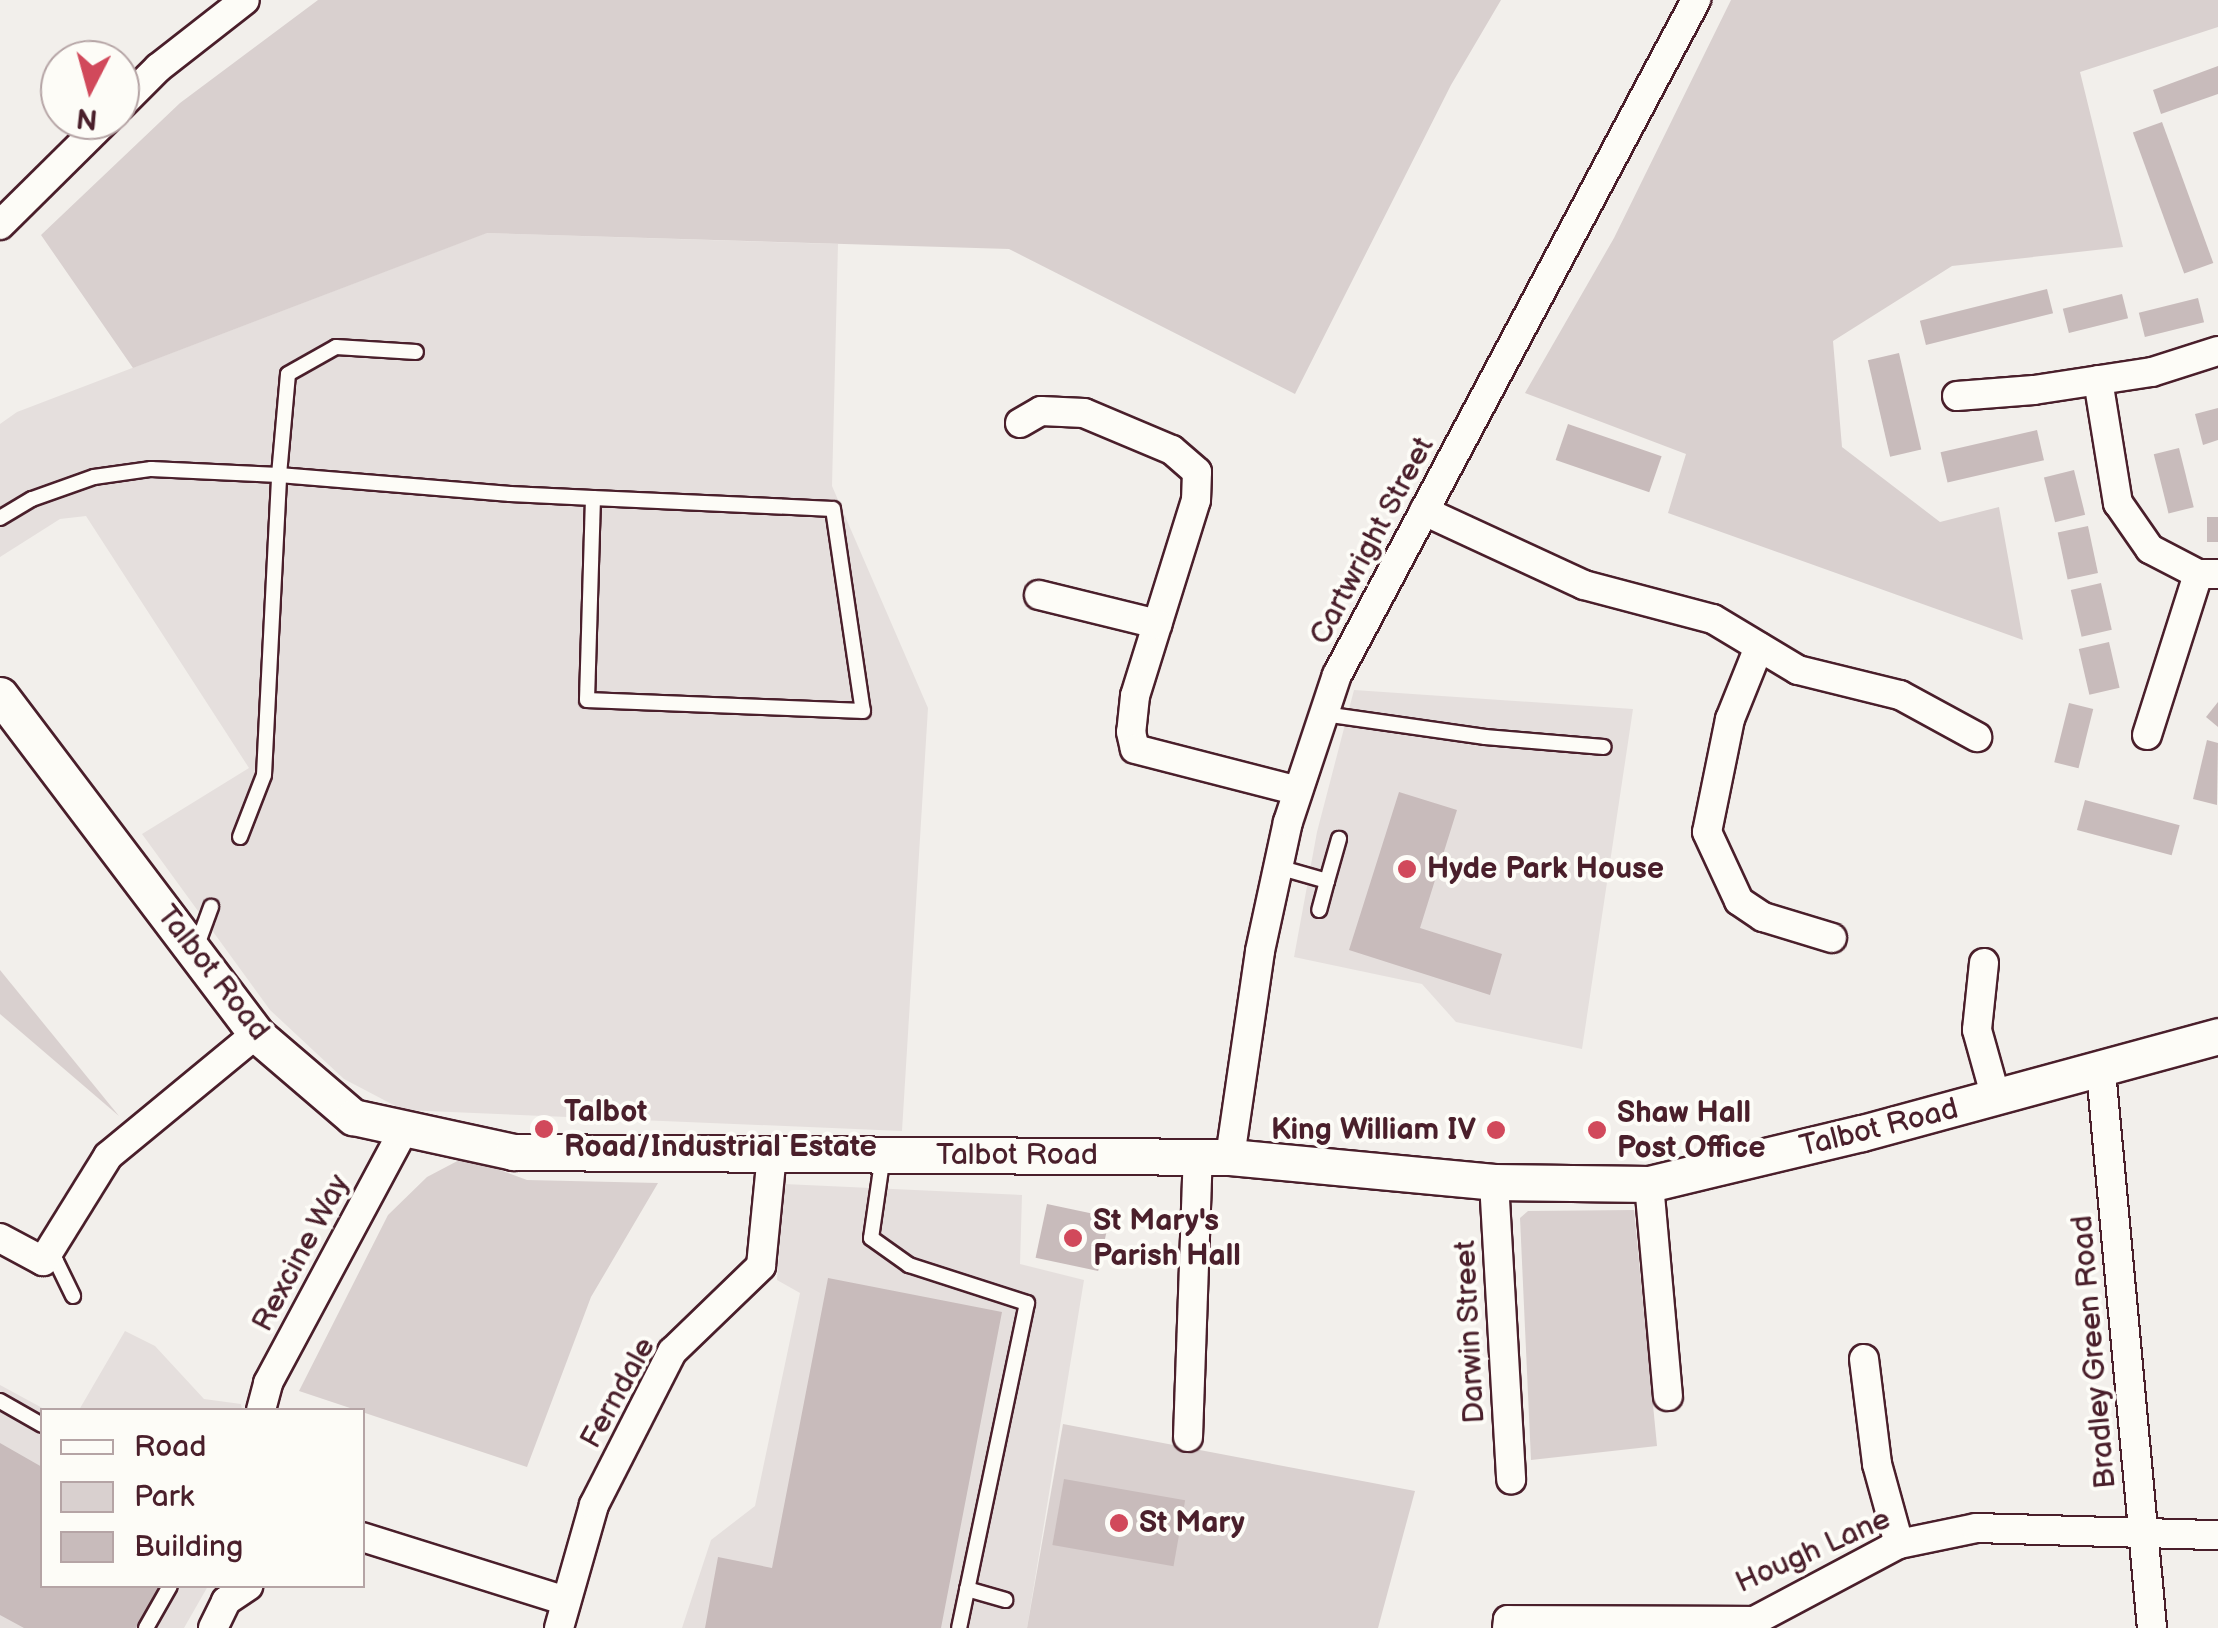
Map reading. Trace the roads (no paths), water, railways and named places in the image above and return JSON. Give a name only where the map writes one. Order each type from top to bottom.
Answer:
[{"type":"street","points":[[140,86],[245,0]]},
{"type":"street","name":"Cartwright Street","points":[[1188,1437],[1214,1157],[1278,866],[1337,675],[1696,0]]},
{"type":"street","points":[[0,225],[86,140]]},
{"type":"street","points":[[1957,396],[2152,372],[2218,351]]},
{"type":"street","points":[[2098,380],[2118,503],[2150,549],[2208,574],[2147,735]]},
{"type":"street","points":[[1020,422],[1041,411],[1084,414],[1172,450],[1197,472],[1196,500],[1135,696],[1131,732],[1136,749],[1298,792]]},
{"type":"street","points":[[1424,512],[1584,586],[1713,619],[1798,670],[1900,695],[1977,737]]},
{"type":"street","points":[[1040,595],[1157,624]]},
{"type":"street","points":[[1759,647],[1730,719],[1707,832],[1740,900],[1763,917],[1832,938]]},
{"type":"street","name":"Talbot Road","points":[[0,694],[256,1034],[353,1117],[512,1152],[1214,1157],[1494,1182],[1650,1184],[2101,1071],[2218,1036]]},
{"type":"street","points":[[1984,963],[1977,1030],[1996,1098]]},
{"type":"street","points":[[0,1238],[43,1261],[108,1156],[256,1034]]},
{"type":"street","name":"Bradley Green Road","points":[[2101,1071],[2152,1628]]},
{"type":"street","name":"Rexcine Way","points":[[262,1408],[268,1383],[405,1128]]},
{"type":"street","name":"Ferndale","points":[[563,1615],[594,1504],[672,1352],[761,1266],[772,1154]]},
{"type":"street","name":"Darwin Street","points":[[1494,1182],[1511,1480]]},
{"type":"street","points":[[1650,1184],[1668,1396]]},
{"type":"street","points":[[1864,1359],[1877,1464],[1899,1544]]},
{"type":"street","name":"Hough Lane","points":[[1508,1624],[1755,1624],[1899,1544],[1976,1528],[2218,1535]]},
{"type":"street","points":[[365,1538],[563,1615]]},
{"type":"street","points":[[212,1628],[226,1601],[245,1588]]},
{"type":"lane","points":[[240,837],[264,775],[288,374],[336,347],[416,352]]},
{"type":"lane","points":[[0,518],[32,499],[94,478],[151,469],[593,498],[834,509],[863,711],[587,700],[593,498]]},
{"type":"lane","points":[[1324,714],[1486,738],[1604,747]]},
{"type":"lane","points":[[1319,910],[1339,839]]},
{"type":"lane","points":[[1278,866],[1327,881]]},
{"type":"lane","points":[[194,952],[211,907]]},
{"type":"lane","points":[[884,1154],[871,1238],[909,1266],[1028,1304],[959,1628]]},
{"type":"lane","points":[[43,1261],[56,1261],[73,1296]]},
{"type":"lane","points":[[0,1401],[40,1424]]},
{"type":"lane","points":[[146,1628],[169,1588]]},
{"type":"lane","points":[[967,1589],[1005,1600]]},
{"type":"place","name":"Hyde Park House","points":[[1407,869]]},
{"type":"place","name":"Talbot Road/Industrial Estate","points":[[544,1129]]},
{"type":"place","name":"King William IV","points":[[1496,1130]]},
{"type":"place","name":"Shaw Hall Post Office","points":[[1597,1130]]},
{"type":"place","name":"St Mary's Parish Hall","points":[[1073,1238]]},
{"type":"place","name":"St Mary","points":[[1119,1523]]}]
